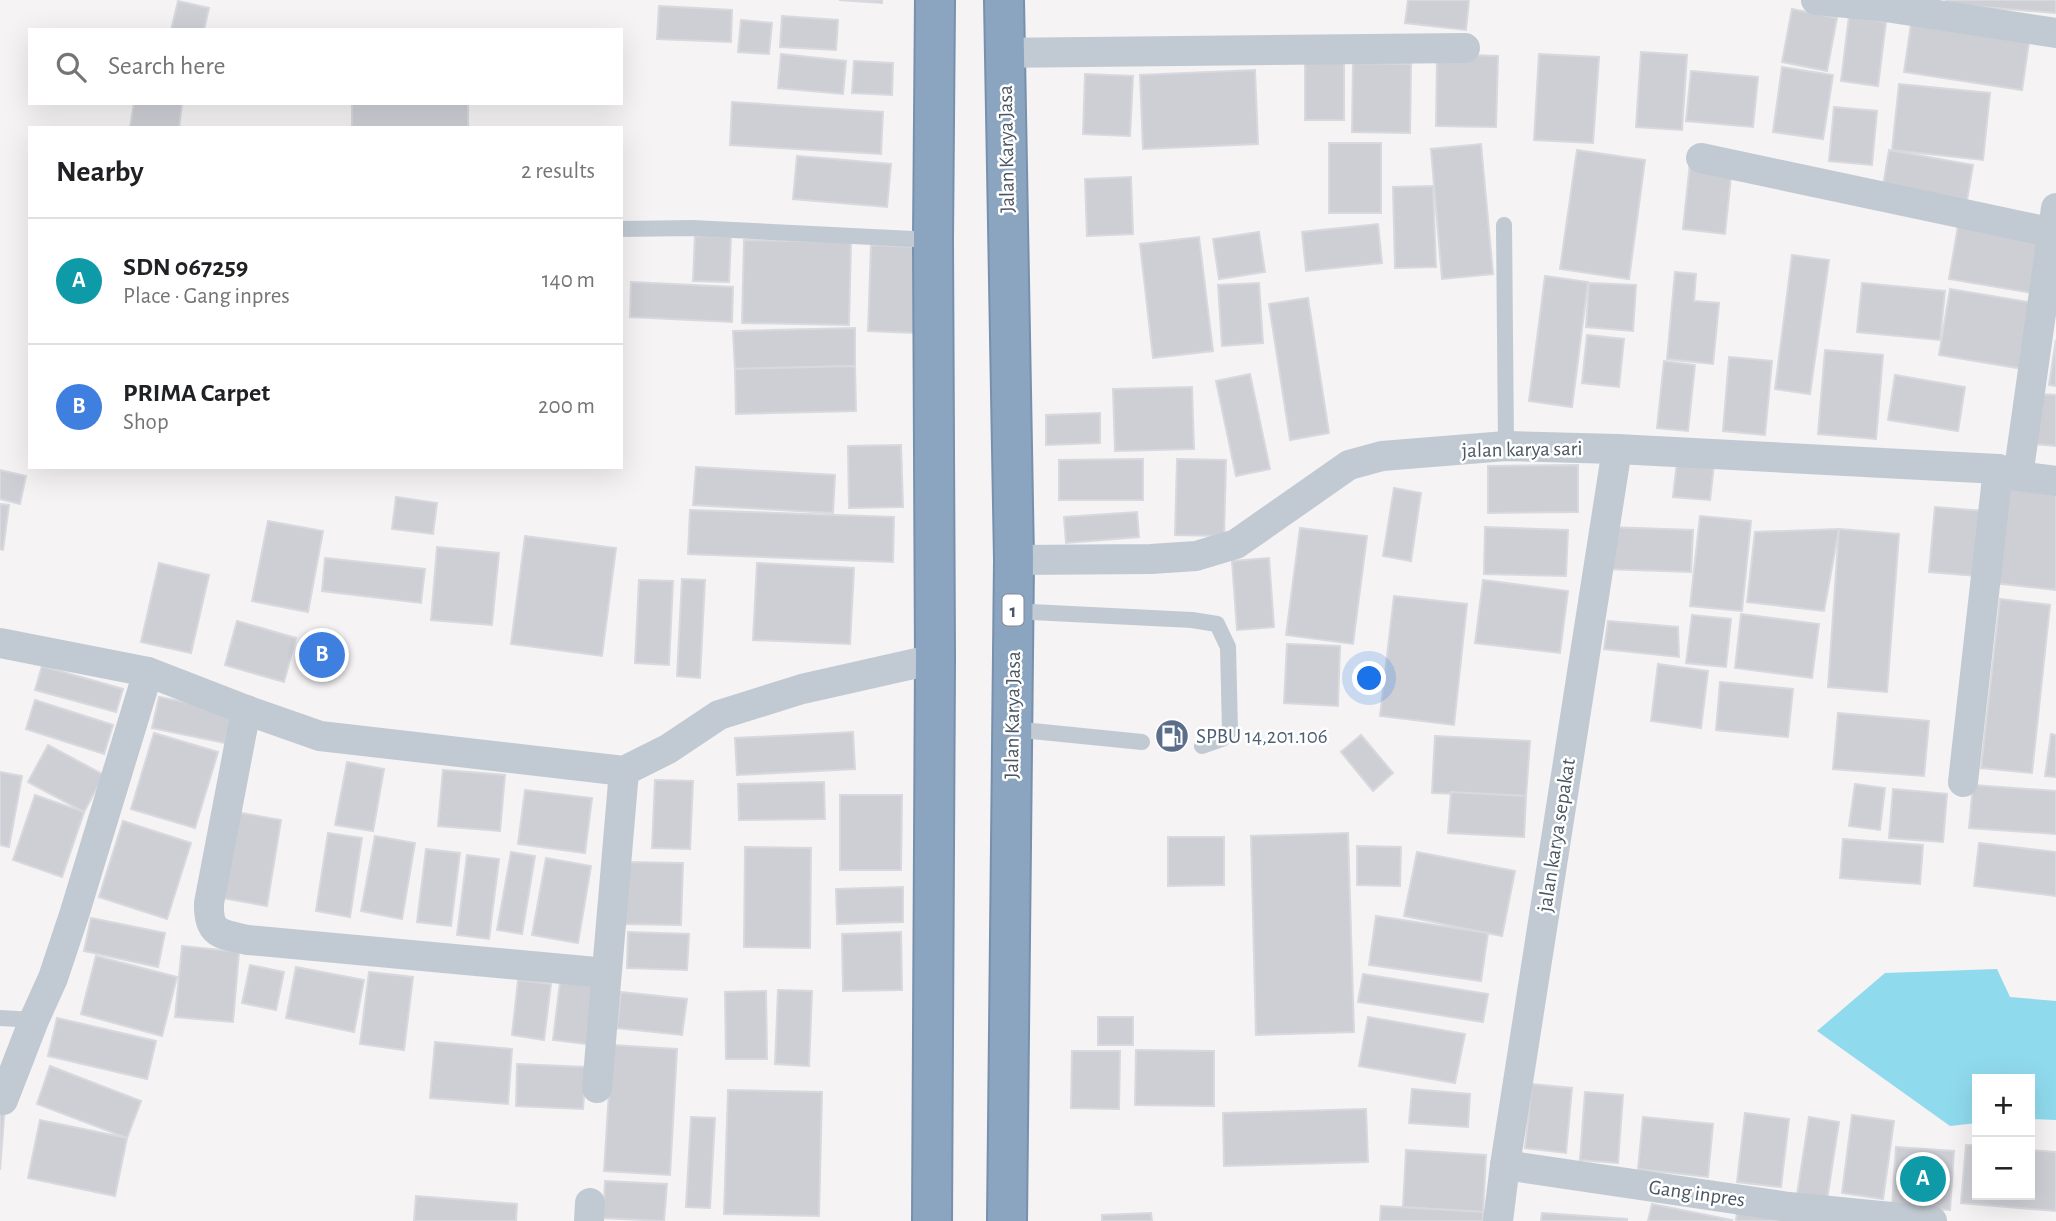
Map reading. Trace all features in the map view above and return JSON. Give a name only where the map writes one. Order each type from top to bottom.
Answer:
[{"type":"highway","points":[[932,1221],[935,0]]},
{"type":"highway","name":"Jalan Karya Jasa","points":[[1004,0],[1014,560],[1007,1221]]},
{"type":"street","points":[[1816,0],[1879,6],[2056,33]]},
{"type":"street","points":[[1004,53],[1465,48]]},
{"type":"street","points":[[1700,158],[2055,220],[2008,472],[1963,782]]},
{"type":"street","name":"jalan karya sari","points":[[1014,560],[1196,556],[1236,544],[1349,465],[1382,456],[1506,446],[1617,449],[2008,472],[2056,481]]},
{"type":"street","name":"jalan karya sepakat","points":[[1498,1221],[1617,449]]},
{"type":"street","points":[[0,643],[148,672],[320,736],[624,771],[668,748],[719,715],[802,690],[935,659]]},
{"type":"street","points":[[4,1100],[53,978],[148,672]]},
{"type":"street","points":[[246,710],[209,904],[208,919],[213,929],[222,935],[248,940],[596,972]]},
{"type":"street","points":[[597,1088],[624,771]]},
{"type":"street","name":"Gang inpres","points":[[1505,1165],[1789,1207],[1931,1221]]},
{"type":"lane","points":[[1504,225],[1506,446]]},
{"type":"lane","points":[[623,229],[692,228],[933,240]]},
{"type":"lane","points":[[1013,611],[1192,620],[1217,624],[1228,647],[1230,730],[1222,739],[1202,746]]},
{"type":"lane","points":[[1011,729],[1142,742]]},
{"type":"lane","points":[[0,1018],[34,1020]]},
{"type":"water","points":[[1997,969],[2010,997],[2056,1001],[2056,1120],[2035,1119],[2035,1074],[1972,1074],[1972,1124],[1950,1126],[1817,1031],[1885,973]]},
{"type":"building","points":[[839,0],[882,0],[882,3]]},
{"type":"building","points":[[1408,0],[1469,0],[1466,30],[1405,23]]},
{"type":"building","points":[[1946,0],[2056,0],[2056,13],[1946,4]]},
{"type":"building","points":[[178,1],[209,8],[204,28],[171,28]]},
{"type":"building","points":[[659,6],[732,10],[731,42],[657,39]]},
{"type":"building","points":[[1792,9],[1837,18],[1827,71],[1782,62]]},
{"type":"building","points":[[782,16],[838,20],[836,50],[780,47]]},
{"type":"building","points":[[1849,16],[1886,22],[1878,86],[1841,81]]},
{"type":"building","points":[[741,20],[772,23],[769,54],[738,52]]},
{"type":"building","points":[[1911,24],[2029,42],[2022,90],[1904,72]]},
{"type":"building","points":[[1641,52],[1687,55],[1682,130],[1636,127]]},
{"type":"building","points":[[781,54],[846,61],[843,94],[778,88]]},
{"type":"building","points":[[1437,54],[1498,56],[1496,127],[1436,126]]},
{"type":"building","points":[[1539,54],[1599,57],[1593,143],[1534,140]]},
{"type":"building","points":[[1344,59],[1344,120],[1305,120],[1305,60]]},
{"type":"building","points":[[854,61],[893,63],[892,95],[852,93]]},
{"type":"building","points":[[1353,63],[1411,64],[1410,133],[1352,132]]},
{"type":"building","points":[[1782,67],[1833,75],[1823,139],[1773,132]]},
{"type":"building","points":[[1255,70],[1258,144],[1143,149],[1140,75]]},
{"type":"building","points":[[1691,71],[1758,77],[1753,127],[1686,121]]},
{"type":"building","points":[[1085,74],[1133,76],[1130,136],[1083,134]]},
{"type":"building","points":[[1899,84],[1990,93],[1983,160],[1892,150]]},
{"type":"building","points":[[732,102],[883,112],[881,154],[730,145]]},
{"type":"building","points":[[134,105],[182,105],[179,126],[130,126]]},
{"type":"building","points":[[352,105],[468,105],[468,126],[352,126]]},
{"type":"building","points":[[1834,107],[1877,111],[1872,165],[1829,161]]},
{"type":"building","points":[[1329,143],[1381,143],[1381,213],[1329,213]]},
{"type":"building","points":[[1481,144],[1493,274],[1442,279],[1431,149]]},
{"type":"building","points":[[1577,150],[1645,160],[1629,279],[1560,269]]},
{"type":"building","points":[[1889,150],[1973,165],[1967,200],[1883,186]]},
{"type":"building","points":[[797,156],[891,164],[887,207],[793,199]]},
{"type":"building","points":[[1690,163],[1732,167],[1725,234],[1683,229]]},
{"type":"building","points":[[1131,177],[1133,234],[1087,236],[1085,179]]},
{"type":"building","points":[[1433,186],[1436,267],[1395,268],[1393,187]]},
{"type":"building","points":[[1959,220],[2048,235],[2038,294],[1949,279]]},
{"type":"building","points":[[1378,224],[1382,263],[1306,271],[1302,232]]},
{"type":"building","points":[[1259,232],[1265,272],[1219,279],[1213,239]]},
{"type":"building","points":[[695,236],[731,237],[729,282],[693,281]]},
{"type":"building","points":[[1199,237],[1213,351],[1153,358],[1140,244]]},
{"type":"building","points":[[744,240],[851,242],[849,325],[742,323]]},
{"type":"building","points":[[871,245],[919,247],[915,333],[868,331]]},
{"type":"building","points":[[1792,255],[1829,260],[1810,394],[1775,389]]},
{"type":"building","points":[[1675,272],[1696,274],[1694,301],[1719,303],[1713,364],[1667,359]]},
{"type":"building","points":[[1545,276],[1588,282],[1572,407],[1529,401]]},
{"type":"building","points":[[631,282],[733,287],[732,322],[630,317]]},
{"type":"building","points":[[1259,283],[1263,343],[1222,346],[1218,285]]},
{"type":"building","points":[[1589,283],[1636,285],[1633,331],[1586,327]]},
{"type":"building","points":[[1862,283],[1945,291],[1940,340],[1857,332]]},
{"type":"building","points":[[1950,289],[2040,304],[2029,370],[1939,355]]},
{"type":"building","points":[[1308,298],[1329,433],[1290,440],[1269,304]]},
{"type":"building","points":[[855,328],[855,366],[735,369],[733,331]]},
{"type":"building","points":[[1587,335],[1624,339],[1619,387],[1582,383]]},
{"type":"building","points":[[2056,340],[2056,386],[2049,385]]},
{"type":"building","points":[[1825,350],[1883,355],[1876,439],[1818,434]]},
{"type":"building","points":[[1729,357],[1772,361],[1765,435],[1723,431]]},
{"type":"building","points":[[1664,361],[1695,365],[1688,431],[1657,428]]},
{"type":"building","points":[[855,366],[856,411],[736,414],[735,369]]},
{"type":"building","points":[[1250,374],[1270,469],[1236,476],[1216,381]]},
{"type":"building","points":[[1895,375],[1965,387],[1958,431],[1888,420]]},
{"type":"building","points":[[1192,387],[1194,449],[1115,451],[1113,389]]},
{"type":"building","points":[[2041,394],[2056,395],[2056,446],[2036,444]]},
{"type":"building","points":[[1100,413],[1100,443],[1046,445],[1046,415]]},
{"type":"building","points":[[901,445],[903,507],[849,508],[848,446]]},
{"type":"building","points":[[1143,459],[1143,500],[1059,500],[1059,460]]},
{"type":"building","points":[[1177,459],[1226,460],[1224,536],[1175,535]]},
{"type":"building","points":[[1677,461],[1714,465],[1710,500],[1673,497]]},
{"type":"building","points":[[1578,465],[1578,512],[1488,513],[1488,466]]},
{"type":"building","points":[[696,467],[835,475],[833,513],[693,505]]},
{"type":"building","points":[[0,470],[26,476],[20,504],[0,499]]},
{"type":"building","points":[[2005,484],[2056,490],[2056,590],[1994,583]]},
{"type":"building","points":[[1394,488],[1421,493],[1411,561],[1383,556]]},
{"type":"building","points":[[396,497],[437,503],[433,534],[392,529]]},
{"type":"building","points":[[0,504],[9,505],[3,550],[0,549]]},
{"type":"building","points":[[1935,507],[1984,511],[1977,576],[1929,572]]},
{"type":"building","points":[[690,510],[894,517],[893,562],[688,554]]},
{"type":"building","points":[[1137,512],[1139,537],[1066,543],[1064,517]]},
{"type":"building","points":[[1700,516],[1751,521],[1742,611],[1690,606]]},
{"type":"building","points":[[268,521],[323,531],[308,612],[252,601]]},
{"type":"building","points":[[1485,527],[1568,530],[1566,576],[1484,574]]},
{"type":"building","points":[[1607,527],[1693,530],[1691,572],[1605,569]]},
{"type":"building","points":[[1300,528],[1367,536],[1353,644],[1286,635]]},
{"type":"building","points":[[1839,529],[1899,534],[1887,692],[1828,687]]},
{"type":"building","points":[[1839,529],[1824,611],[1747,602],[1755,532]]},
{"type":"building","points":[[525,536],[616,548],[602,656],[511,644]]},
{"type":"building","points":[[437,547],[499,553],[492,625],[431,620]]},
{"type":"building","points":[[325,558],[425,569],[421,603],[322,591]]},
{"type":"building","points":[[1269,558],[1274,627],[1237,630],[1232,561]]},
{"type":"building","points":[[159,563],[209,575],[191,653],[141,642]]},
{"type":"building","points":[[757,563],[854,568],[850,644],[753,640]]},
{"type":"building","points":[[682,579],[705,580],[700,678],[677,676]]},
{"type":"building","points":[[639,580],[673,581],[669,665],[635,663]]},
{"type":"building","points":[[1483,580],[1568,591],[1560,653],[1475,643]]},
{"type":"building","points":[[1394,596],[1467,604],[1454,725],[1380,716]]},
{"type":"building","points":[[2000,599],[2050,605],[2032,773],[1981,768]]},
{"type":"building","points":[[1741,614],[1819,624],[1812,678],[1735,668]]},
{"type":"building","points":[[1692,615],[1731,619],[1726,667],[1686,663]]},
{"type":"building","points":[[237,621],[296,638],[284,682],[225,665]]},
{"type":"building","points":[[1608,621],[1678,627],[1679,657],[1604,649]]},
{"type":"building","points":[[1287,644],[1340,646],[1338,706],[1284,703]]},
{"type":"building","points":[[1658,664],[1708,671],[1701,728],[1651,721]]},
{"type":"building","points":[[42,666],[123,689],[116,712],[35,690]]},
{"type":"building","points":[[1720,682],[1793,689],[1788,737],[1716,730]]},
{"type":"building","points":[[159,697],[232,711],[225,743],[152,728]]},
{"type":"building","points":[[35,700],[113,725],[104,754],[26,729]]},
{"type":"building","points":[[1838,713],[1929,721],[1924,776],[1833,769]]},
{"type":"building","points":[[853,732],[855,769],[737,775],[735,738]]},
{"type":"building","points":[[154,733],[218,752],[195,828],[131,809]]},
{"type":"building","points":[[2051,734],[2056,735],[2056,777],[2045,776]]},
{"type":"building","points":[[1361,735],[1393,773],[1373,791],[1341,752]]},
{"type":"building","points":[[1435,736],[1530,741],[1526,796],[1432,793]]},
{"type":"building","points":[[48,745],[104,775],[84,812],[28,782]]},
{"type":"building","points":[[347,762],[384,769],[373,831],[335,825]]},
{"type":"building","points":[[443,770],[505,775],[500,831],[438,826]]},
{"type":"building","points":[[0,772],[22,776],[9,847],[0,845]]},
{"type":"building","points":[[655,780],[693,781],[690,849],[652,848]]},
{"type":"building","points":[[824,782],[825,819],[739,820],[738,784]]},
{"type":"building","points":[[1855,784],[1885,788],[1880,830],[1849,826]]},
{"type":"building","points":[[1973,785],[2056,791],[2056,834],[1969,828]]},
{"type":"building","points":[[1893,789],[1947,794],[1943,842],[1889,838]]},
{"type":"building","points":[[525,790],[592,798],[585,853],[518,844]]},
{"type":"building","points":[[1451,792],[1526,796],[1524,837],[1448,833]]},
{"type":"building","points":[[35,795],[84,812],[62,877],[13,860]]},
{"type":"building","points":[[840,795],[902,795],[901,870],[840,870]]},
{"type":"building","points":[[230,811],[281,820],[267,906],[216,897]]},
{"type":"building","points":[[123,821],[191,843],[167,919],[99,897]]},
{"type":"building","points":[[328,833],[362,838],[350,917],[316,911]]},
{"type":"building","points":[[1348,833],[1354,1032],[1256,1035],[1251,836]]},
{"type":"building","points":[[375,836],[415,843],[402,919],[361,911]]},
{"type":"building","points":[[1168,837],[1224,837],[1224,885],[1168,886]]},
{"type":"building","points":[[1843,839],[1923,845],[1920,884],[1840,878]]},
{"type":"building","points":[[1979,843],[2056,852],[2056,896],[1974,886]]},
{"type":"building","points":[[1357,846],[1401,847],[1400,886],[1357,885]]},
{"type":"building","points":[[745,847],[811,848],[810,948],[744,947]]},
{"type":"building","points":[[426,849],[460,853],[451,926],[417,922]]},
{"type":"building","points":[[511,852],[535,856],[522,934],[497,930]]},
{"type":"building","points":[[1417,852],[1515,871],[1502,936],[1404,916]]},
{"type":"building","points":[[467,855],[499,859],[489,939],[457,935]]},
{"type":"building","points":[[546,858],[591,866],[578,943],[532,935]]},
{"type":"building","points":[[626,862],[683,863],[681,925],[624,924]]},
{"type":"building","points":[[903,887],[903,922],[837,924],[836,889]]},
{"type":"building","points":[[1376,916],[1488,933],[1481,981],[1369,965]]},
{"type":"building","points":[[91,918],[165,933],[158,967],[84,951]]},
{"type":"building","points":[[628,932],[689,934],[687,970],[627,968]]},
{"type":"building","points":[[901,932],[902,990],[843,991],[842,934]]},
{"type":"building","points":[[182,946],[239,952],[233,1022],[175,1017]]},
{"type":"building","points":[[96,956],[177,977],[162,1036],[81,1014]]},
{"type":"building","points":[[250,965],[284,972],[276,1010],[242,1003]]},
{"type":"building","points":[[296,967],[364,980],[354,1032],[286,1018]]},
{"type":"building","points":[[369,972],[413,977],[404,1050],[360,1044]]},
{"type":"building","points":[[1363,974],[1488,994],[1483,1022],[1358,1002]]},
{"type":"building","points":[[518,980],[551,984],[544,1040],[512,1035]]},
{"type":"building","points":[[560,982],[599,986],[593,1045],[553,1040]]},
{"type":"building","points":[[778,990],[812,991],[809,1066],[775,1064]]},
{"type":"building","points":[[766,991],[767,1059],[726,1059],[725,992]]},
{"type":"building","points":[[621,992],[687,999],[682,1035],[617,1028]]},
{"type":"building","points":[[1098,1017],[1133,1017],[1133,1045],[1098,1045]]},
{"type":"building","points":[[1368,1017],[1465,1034],[1455,1083],[1359,1066]]},
{"type":"building","points":[[57,1018],[156,1041],[147,1079],[48,1056]]},
{"type":"building","points":[[435,1042],[512,1049],[508,1104],[430,1098]]},
{"type":"building","points":[[612,1045],[677,1049],[670,1175],[604,1171]]},
{"type":"building","points":[[1136,1050],[1214,1051],[1214,1106],[1135,1105]]},
{"type":"building","points":[[1072,1051],[1120,1051],[1119,1109],[1071,1108]]},
{"type":"building","points":[[517,1064],[586,1067],[583,1109],[516,1106]]},
{"type":"building","points":[[50,1066],[141,1101],[127,1138],[37,1104]]},
{"type":"building","points":[[1532,1084],[1572,1088],[1566,1153],[1525,1148]]},
{"type":"building","points":[[1412,1089],[1470,1094],[1468,1127],[1409,1123]]},
{"type":"building","points":[[728,1090],[822,1092],[819,1216],[724,1214]]},
{"type":"building","points":[[1585,1092],[1623,1095],[1618,1163],[1580,1160]]},
{"type":"building","points":[[0,1104],[5,1104],[0,1170]]},
{"type":"building","points":[[1366,1109],[1368,1162],[1224,1166],[1223,1113]]},
{"type":"building","points":[[1745,1113],[1789,1119],[1781,1187],[1737,1182]]},
{"type":"building","points":[[1852,1115],[1894,1121],[1883,1199],[1842,1193]]},
{"type":"building","points":[[691,1117],[715,1118],[710,1208],[686,1207]]},
{"type":"building","points":[[1643,1117],[1713,1124],[1708,1177],[1638,1169]]},
{"type":"building","points":[[1809,1117],[1839,1122],[1827,1200],[1797,1195]]},
{"type":"building","points":[[40,1120],[127,1138],[115,1196],[28,1178]]},
{"type":"building","points":[[1966,1145],[1972,1145],[1972,1200],[2035,1200],[2035,1150],[2056,1152],[2056,1211],[1961,1203]]},
{"type":"building","points":[[1896,1147],[1954,1151],[1950,1210],[1892,1206]]},
{"type":"building","points":[[1406,1150],[1486,1155],[1483,1212],[1403,1207]]},
{"type":"building","points":[[605,1181],[667,1184],[664,1221],[603,1218]]},
{"type":"building","points":[[416,1196],[517,1204],[516,1221],[414,1221]]},
{"type":"building","points":[[1652,1204],[1732,1220],[1648,1221]]},
{"type":"building","points":[[1381,1206],[1483,1212],[1483,1221],[1380,1221]]},
{"type":"building","points":[[1737,1211],[1781,1213],[1781,1221],[1736,1221]]},
{"type":"building","points":[[1151,1213],[1152,1221],[1102,1221],[1102,1215]]},
{"type":"building","points":[[1542,1213],[1627,1219],[1627,1221],[1541,1221]]},
{"type":"place","name":"PRIMA Carpet","points":[[322,655]]},
{"type":"place","name":"SPBU 14,201.106","points":[[1172,736]]},
{"type":"place","name":"SDN 067259","points":[[1923,1179]]}]
